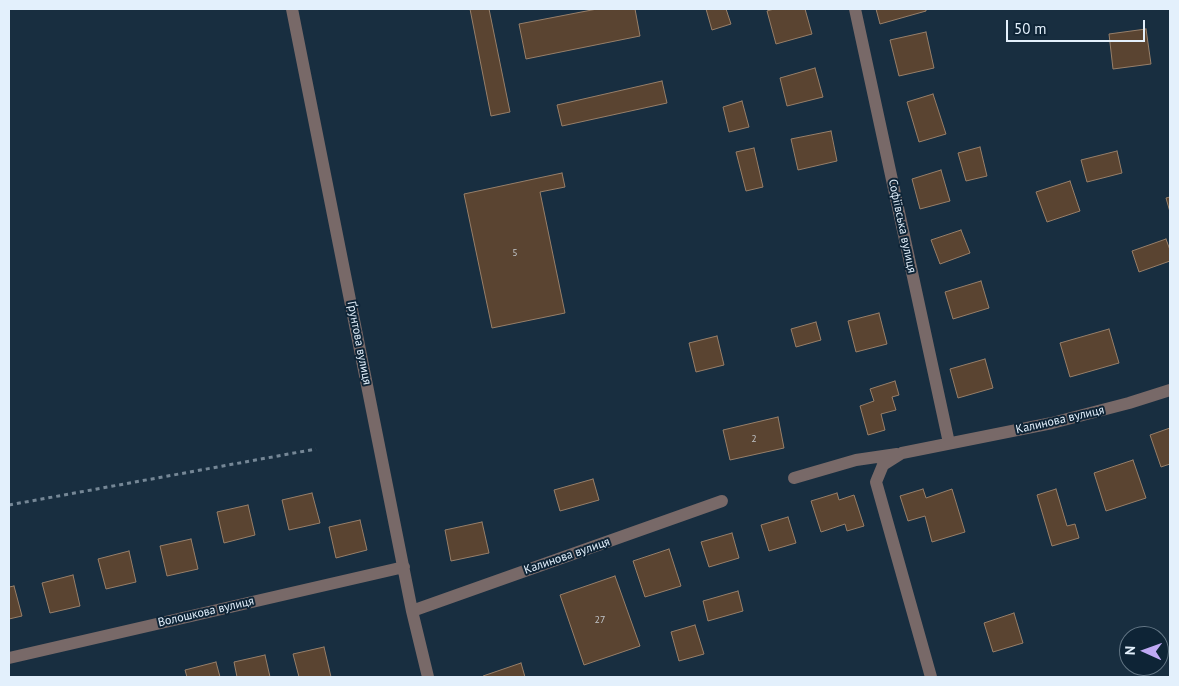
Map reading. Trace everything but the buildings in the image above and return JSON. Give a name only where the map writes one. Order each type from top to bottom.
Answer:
[{"type":"street","name":"Ґрунтова вулиця","points":[[292,9],[412,611],[428,677]]},
{"type":"street","name":"Софіївська вулиця","points":[[855,9],[949,443]]},
{"type":"street","name":"Калинова вулиця","points":[[794,478],[856,460],[902,453],[1052,423],[1170,390]]},
{"type":"street","points":[[902,453],[883,465],[876,482],[931,677]]},
{"type":"street","name":"Калинова вулиця","points":[[412,611],[722,502]]},
{"type":"street","name":"Волошкова вулиця","points":[[9,658],[404,567]]},
{"type":"path","points":[[9,504],[316,449]]}]
